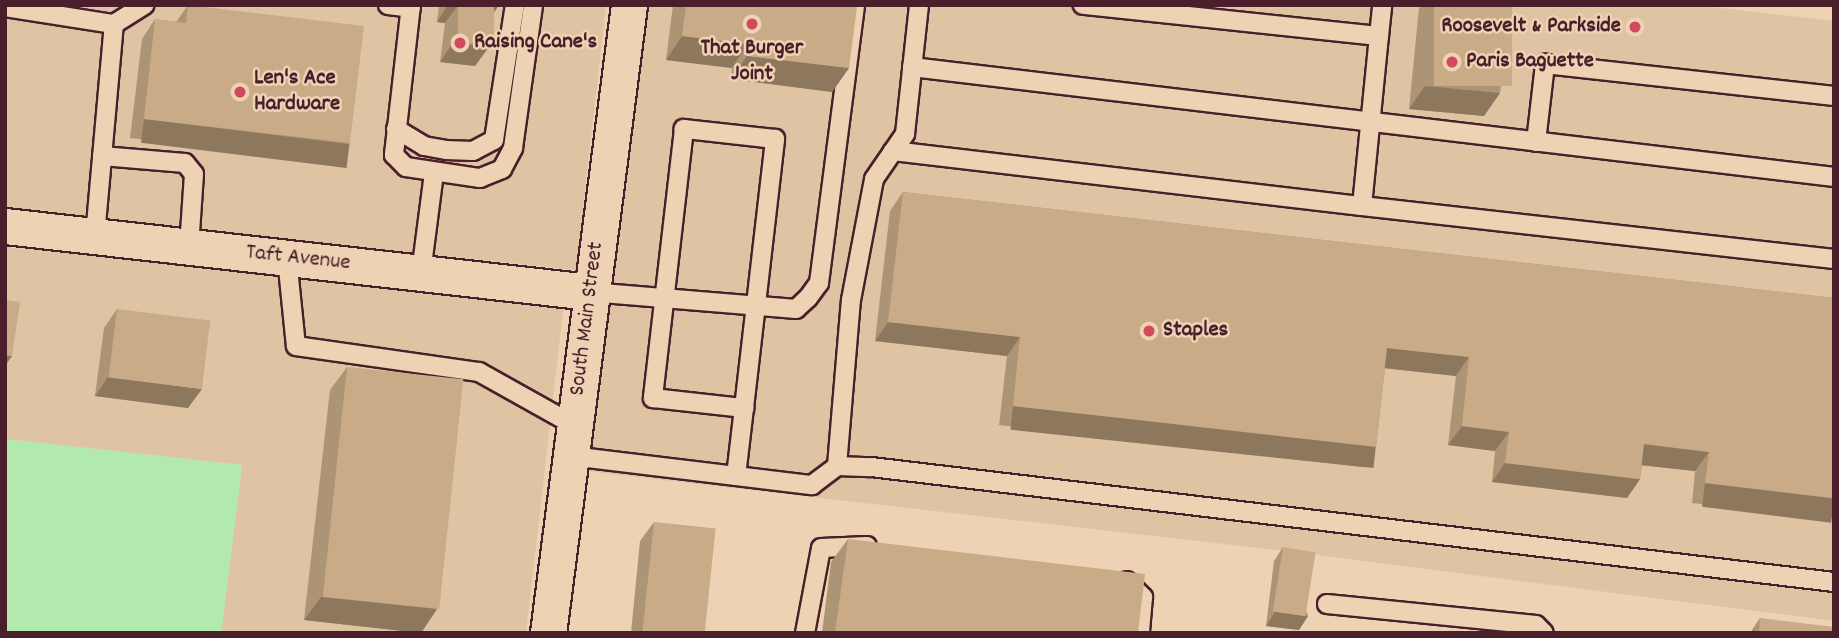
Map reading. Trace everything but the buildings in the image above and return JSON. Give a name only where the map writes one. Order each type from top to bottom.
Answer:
[{"type":"street","name":"South Main Street","points":[[548,633],[629,5]]},
{"type":"street","name":"Taft Avenue","points":[[5,226],[590,292]]},
{"type":"lane","points":[[5,7],[114,24],[144,5]]},
{"type":"lane","points":[[388,5],[411,7],[394,155],[406,167],[480,178],[502,169],[509,159],[533,5]]},
{"type":"lane","points":[[396,129],[424,146],[446,149],[473,151],[494,140],[515,5]]},
{"type":"lane","points":[[590,292],[796,309],[819,283],[855,5]]},
{"type":"lane","points":[[837,466],[851,300],[873,179],[905,134],[919,5]]},
{"type":"lane","points":[[1083,5],[1379,36]]},
{"type":"lane","points":[[1363,206],[1382,5]]},
{"type":"lane","points":[[95,236],[114,24]]},
{"type":"lane","points":[[1536,142],[1545,64],[1834,96]]},
{"type":"lane","points":[[912,67],[1834,177]]},
{"type":"lane","points":[[736,476],[744,408],[755,306],[775,139],[684,128],[653,398],[744,408]]},
{"type":"lane","points":[[893,151],[1834,259]]},
{"type":"lane","points":[[102,156],[185,163],[194,174],[189,247]]},
{"type":"lane","points":[[421,273],[434,173]]},
{"type":"lane","points":[[287,258],[296,346],[479,372],[573,441],[736,476],[812,485],[837,466],[1834,582]]},
{"type":"lane","points":[[805,633],[821,548],[850,544],[890,549]]},
{"type":"lane","points":[[1104,578],[1131,582],[1143,597],[1140,633]]},
{"type":"lane","points":[[1327,604],[1536,625],[1544,633]]},
{"type":"shaded area","points":[[5,5],[606,5],[576,270],[5,209]]},
{"type":"shaded area","points":[[648,5],[1694,5],[1834,21],[1834,621],[1293,552],[585,471]]},
{"type":"shaded area","points":[[5,247],[564,303],[526,633],[221,633],[242,465],[5,439]]},
{"type":"green space","points":[[5,439],[242,465],[221,633],[5,633]]},
{"type":"place","name":"That Burger Joint","points":[[752,24]]},
{"type":"place","name":"Roosevelt & Parkside","points":[[1635,27]]},
{"type":"place","name":"Raising Cane's","points":[[460,43]]},
{"type":"place","name":"Paris Baguette","points":[[1452,62]]},
{"type":"place","name":"Len's Ace Hardware","points":[[240,92]]},
{"type":"place","name":"Staples","points":[[1149,331]]}]
